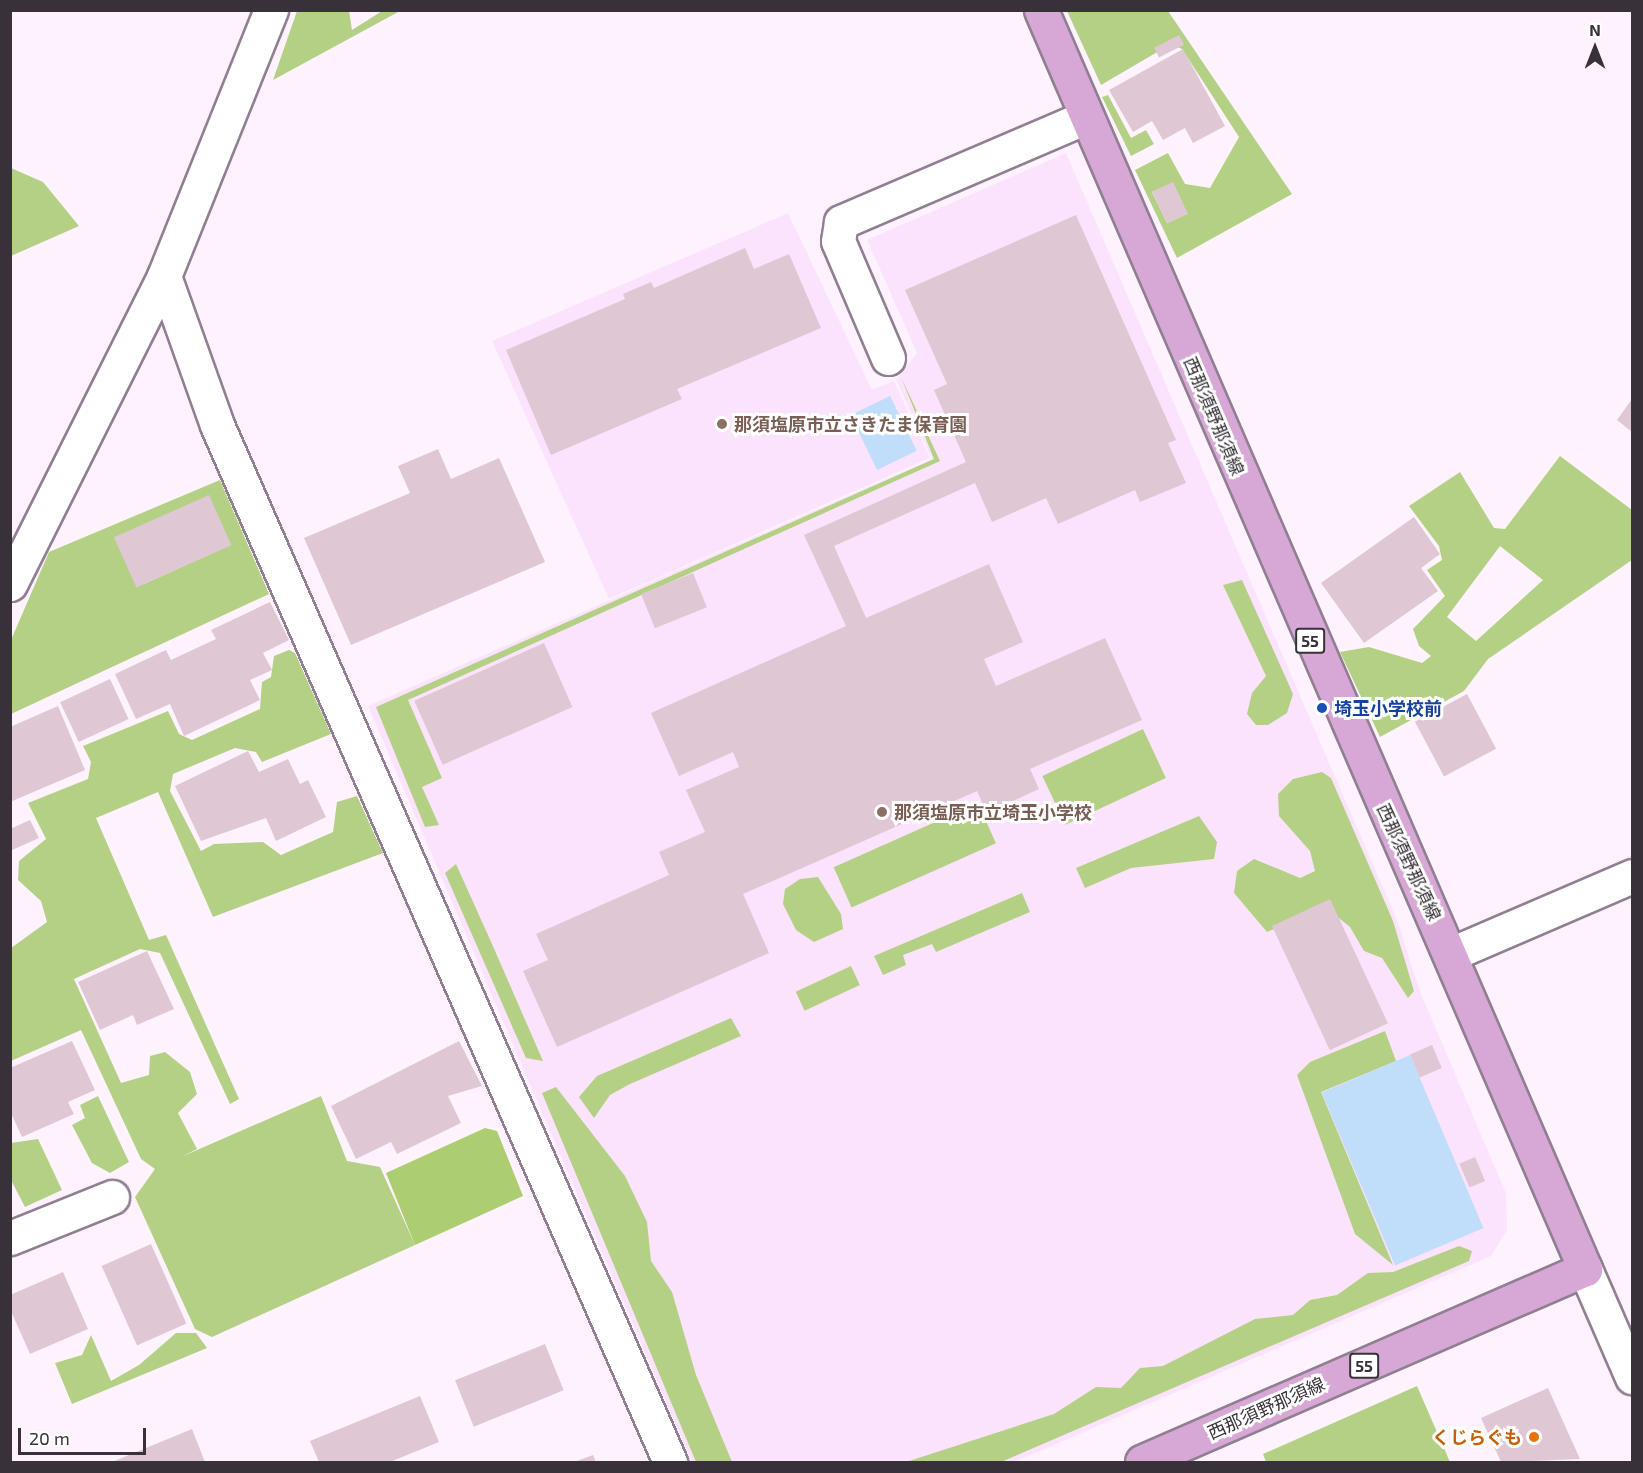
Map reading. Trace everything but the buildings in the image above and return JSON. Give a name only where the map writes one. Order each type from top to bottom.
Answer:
[{"type":"main road","name":"西那須野那須線","points":[[1041,10],[1347,728],[1451,954],[1585,1269],[1142,1462]]},
{"type":"street","points":[[10,584],[164,276],[271,10]]},
{"type":"street","points":[[888,358],[838,241],[840,222],[1086,117]]},
{"type":"street","points":[[164,276],[217,425],[670,1462]]},
{"type":"street","points":[[1451,954],[1632,876]]},
{"type":"street","points":[[10,1238],[112,1197]]},
{"type":"street","points":[[1585,1269],[1632,1377]]},
{"type":"shaded area","name":"那須塩原市立埼玉小学校","points":[[1066,153],[1396,918],[1421,994],[1506,1193],[1507,1230],[1491,1256],[1014,1462],[692,1462],[368,706],[932,459],[896,380],[917,353],[867,240]]},
{"type":"shaded area","name":"那須塩原市立さきたま保育園","points":[[788,213],[872,390],[894,381],[930,458],[609,599],[492,341]]},
{"type":"green space","points":[[297,11],[349,11],[352,30],[382,11],[400,11],[273,80]]},
{"type":"green space","points":[[1067,11],[1168,11],[1292,194],[1177,258],[1135,170],[1168,153],[1185,184],[1210,188],[1239,137],[1182,49],[1171,44],[1101,85]],"holes":[[[1173,183],[1187,214],[1167,223],[1152,192]]]},
{"type":"green space","points":[[1108,95],[1131,138],[1146,130],[1154,144],[1131,156],[1102,97]]},
{"type":"green space","points":[[11,168],[43,182],[79,226],[11,256]]},
{"type":"green space","points":[[901,377],[940,461],[408,700],[442,778],[422,787],[439,825],[425,827],[376,707],[934,459]]},
{"type":"green space","points":[[1560,456],[1632,510],[1632,560],[1488,659],[1464,691],[1380,737],[1340,652],[1369,647],[1422,663],[1431,656],[1419,646],[1413,629],[1445,596],[1427,570],[1442,560],[1439,546],[1409,506],[1460,472],[1494,528],[1505,529]],"holes":[[[1500,546],[1543,580],[1476,641],[1447,617]]]},
{"type":"green space","points":[[220,480],[269,594],[11,714],[11,640],[49,552]],"holes":[[[115,538],[230,545],[144,584]]]},
{"type":"green space","points":[[1242,580],[1293,694],[1287,713],[1268,725],[1256,725],[1247,714],[1252,693],[1266,676],[1223,585]]},
{"type":"green space","points":[[289,650],[295,653],[331,734],[262,762],[256,752],[235,748],[173,774],[170,791],[201,851],[214,844],[263,842],[281,855],[333,832],[337,802],[357,796],[383,853],[213,917],[158,792],[96,818],[149,940],[166,935],[239,1099],[230,1104],[160,953],[140,949],[74,979],[121,1083],[149,1075],[150,1056],[165,1052],[190,1072],[197,1094],[178,1113],[197,1149],[181,1157],[321,1096],[347,1161],[380,1167],[415,1245],[212,1337],[195,1329],[135,1197],[155,1169],[141,1159],[81,1030],[11,1061],[11,948],[47,922],[41,901],[18,880],[19,861],[46,839],[28,803],[88,779],[91,762],[83,746],[168,711],[179,734],[192,740],[260,709],[262,682],[271,677],[274,656]]},
{"type":"green space","points":[[1143,729],[1166,778],[1065,825],[1042,776]]},
{"type":"green space","points":[[1322,772],[1331,778],[1393,921],[1414,991],[1408,998],[1382,958],[1364,951],[1350,927],[1324,906],[1267,932],[1234,893],[1237,871],[1254,859],[1300,878],[1315,871],[1310,851],[1279,816],[1278,794],[1293,779]]},
{"type":"green space","points":[[978,803],[996,843],[852,907],[834,867]]},
{"type":"green space","points":[[1199,816],[1217,842],[1214,859],[1131,868],[1085,888],[1076,868]]},
{"type":"green space","points":[[456,864],[543,1061],[526,1058],[445,873]]},
{"type":"green space","points":[[818,877],[841,914],[843,929],[814,942],[796,930],[783,904],[785,889],[800,879]]},
{"type":"green space","points":[[1022,893],[1030,912],[936,952],[932,944],[903,955],[906,965],[883,975],[874,956]]},
{"type":"green space","points":[[851,966],[860,985],[805,1011],[796,992]]},
{"type":"green space","points":[[731,1018],[741,1036],[630,1084],[610,1095],[594,1118],[579,1097],[597,1076]]},
{"type":"green space","points":[[1385,1031],[1396,1061],[1321,1092],[1393,1265],[1355,1234],[1297,1075],[1310,1062]]},
{"type":"green space","points":[[556,1087],[625,1176],[647,1222],[651,1261],[672,1292],[696,1375],[732,1462],[696,1462],[542,1093]]},
{"type":"green space","points":[[98,1096],[129,1162],[110,1173],[92,1163],[72,1125],[85,1118],[80,1105]]},
{"type":"green space","points":[[485,1128],[497,1131],[523,1196],[415,1245],[386,1173]]},
{"type":"green space","points":[[38,1139],[62,1190],[25,1207],[11,1180],[11,1143]]},
{"type":"green space","points":[[1459,1246],[1472,1251],[1469,1261],[1001,1462],[906,1462],[1054,1414],[1096,1387],[1121,1388],[1140,1368],[1163,1366],[1255,1319],[1293,1315],[1310,1300],[1337,1295],[1368,1273],[1393,1272]]},
{"type":"green space","points":[[176,1333],[196,1333],[207,1348],[72,1404],[55,1363],[82,1355],[91,1335],[111,1381],[139,1365]]},
{"type":"green space","points":[[1417,1386],[1450,1462],[1266,1462],[1263,1454]]},
{"type":"water","points":[[890,396],[917,451],[877,470],[850,415]]},
{"type":"water","points":[[1410,1055],[1483,1228],[1395,1266],[1322,1093]]},
{"type":"place","name":"那須塩原市立さきたま保育園","points":[[722,424]]},
{"type":"place","name":"埼玉小学校前","points":[[1322,708]]},
{"type":"place","name":"那須塩原市立埼玉小学校","points":[[882,812]]},
{"type":"place","name":"くじらぐも","points":[[1534,1437]]}]
